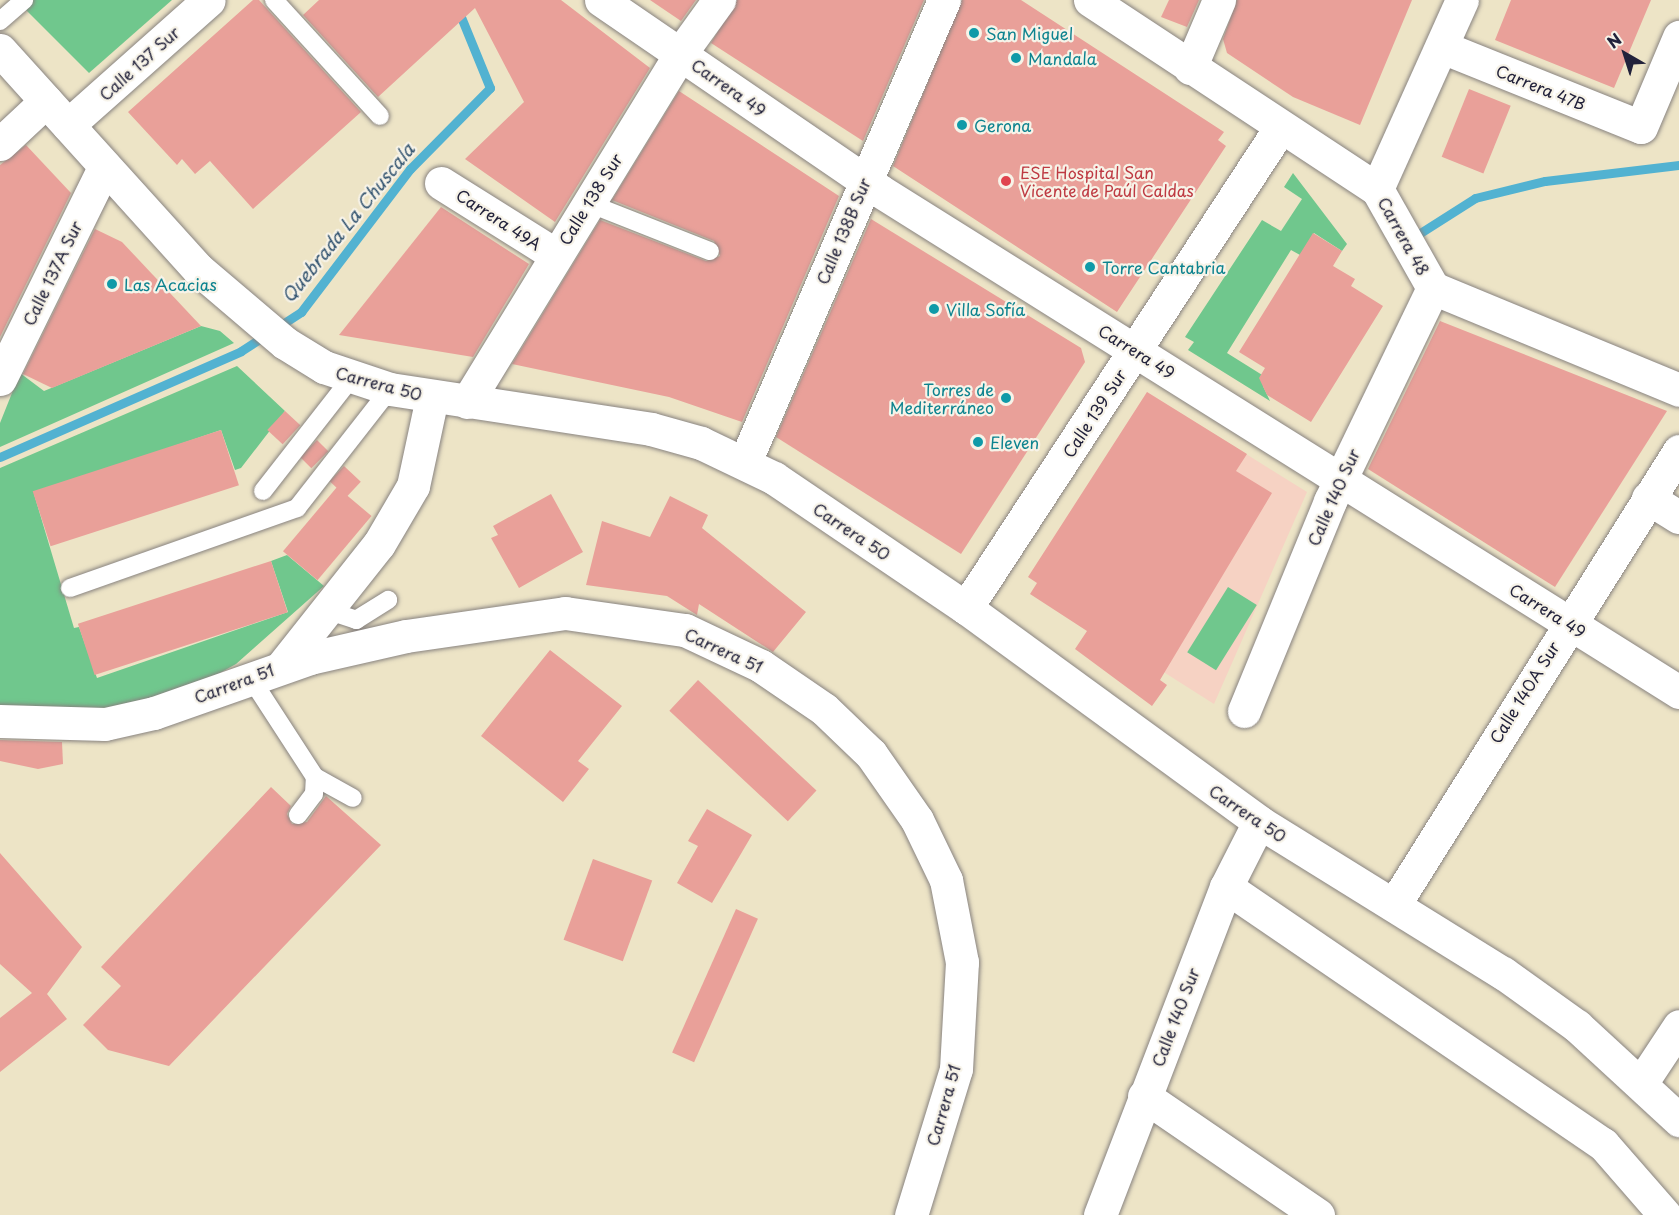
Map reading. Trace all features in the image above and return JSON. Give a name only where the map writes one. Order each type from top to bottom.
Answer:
[{"type":"street","name":"Calle 137 Sur","points":[[68,125],[209,0]]},
{"type":"street","name":"Carrera 49","points":[[601,0],[864,180],[1679,692]]},
{"type":"street","name":"Calle 138 Sur","points":[[467,402],[680,54],[719,0]]},
{"type":"street","name":"Calle 138B Sur","points":[[745,462],[864,180],[944,0]]},
{"type":"street","name":"Carrera 48","points":[[1090,0],[1280,128],[1377,189],[1433,288],[1679,390]]},
{"type":"street","points":[[1190,68],[1219,0]]},
{"type":"street","points":[[1377,189],[1462,0]]},
{"type":"street","name":"Carrera 47B","points":[[1442,47],[1641,127],[1679,37]]},
{"type":"street","name":"Carrera 50","points":[[0,50],[105,166],[240,308],[285,343],[352,377],[390,389],[651,429],[745,462],[966,608],[1259,822],[1503,973],[1642,1082],[1679,1120]]},
{"type":"street","points":[[0,144],[46,101]]},
{"type":"street","name":"Calle 139 Sur","points":[[966,608],[1280,128]]},
{"type":"street","name":"Calle 137A Sur","points":[[0,379],[105,166]]},
{"type":"street","name":"Carrera 49A","points":[[441,183],[556,255]]},
{"type":"street","name":"Calle 140 Sur","points":[[1244,711],[1340,479],[1433,288]]},
{"type":"street","points":[[283,665],[379,544],[413,486],[432,397]]},
{"type":"street","name":"Calle 140A Sur","points":[[1394,905],[1567,622],[1679,451]]},
{"type":"street","points":[[1648,498],[1679,517]]},
{"type":"street","name":"Carrera 51","points":[[0,721],[105,724],[154,713],[283,665],[406,636],[565,613],[685,630],[761,666],[824,709],[871,754],[917,820],[946,880],[957,921],[962,962],[956,1069],[910,1215]]},
{"type":"street","name":"Calle 140 Sur","points":[[1100,1215],[1226,887],[1259,822]]},
{"type":"street","points":[[1226,887],[1603,1144],[1665,1215]]},
{"type":"street","points":[[1642,1082],[1679,1026]]},
{"type":"street","points":[[1144,1096],[1318,1215]]},
{"type":"lane","points":[[0,21],[24,0]]},
{"type":"lane","points":[[274,0],[380,116]]},
{"type":"lane","points":[[588,202],[710,251]]},
{"type":"lane","points":[[263,491],[352,377]]},
{"type":"lane","points":[[70,588],[297,508],[390,389]]},
{"type":"lane","points":[[326,610],[356,620],[388,600]]},
{"type":"lane","points":[[250,677],[315,777],[353,798]]},
{"type":"lane","points":[[298,815],[314,794],[315,777]]},
{"type":"shaded area","points":[[1147,392],[1307,492],[1214,704],[1088,624],[1062,527]]},
{"type":"green space","points":[[16,0],[172,0],[89,73]]},
{"type":"green space","points":[[1293,173],[1347,244],[1342,251],[1314,233],[1300,255],[1291,250],[1227,353],[1267,378],[1263,386],[1270,401],[1188,350],[1194,342],[1185,337],[1262,220],[1281,231],[1302,199],[1284,187]]},
{"type":"green space","points":[[201,326],[220,331],[234,343],[0,447],[0,423],[20,373],[44,391]]},
{"type":"green space","points":[[237,366],[285,411],[241,468],[235,470],[221,430],[34,494],[74,628],[79,627],[97,678],[288,612],[271,561],[287,555],[324,586],[236,664],[200,684],[102,714],[0,706],[0,468]]},
{"type":"green space","points":[[1228,587],[1257,605],[1216,670],[1187,652]]},
{"type":"building","points":[[253,0],[259,0],[361,112],[253,209],[210,161],[195,174],[182,159],[177,165],[128,112]]},
{"type":"building","points":[[319,0],[561,0],[650,68],[555,222],[465,159],[524,102],[475,8],[378,97],[303,15]]},
{"type":"building","points":[[650,0],[696,0],[681,21]]},
{"type":"building","points":[[737,0],[924,0],[863,141],[711,43]]},
{"type":"building","points":[[962,0],[1021,0],[1224,132],[1218,140],[1226,146],[1117,312],[893,166]]},
{"type":"building","points":[[1169,0],[1199,0],[1187,27],[1161,17]]},
{"type":"building","points":[[1237,0],[1412,0],[1360,125],[1293,97],[1227,53],[1223,39]]},
{"type":"building","points":[[1511,0],[1651,0],[1614,88],[1495,40]]},
{"type":"building","points":[[1469,89],[1511,106],[1483,174],[1442,157]]},
{"type":"building","points":[[679,91],[839,196],[742,422],[669,397],[512,364],[600,220],[706,261],[720,256],[714,241],[612,200]]},
{"type":"building","points":[[26,145],[71,193],[0,337],[0,165]]},
{"type":"building","points":[[441,207],[529,264],[473,357],[339,335]]},
{"type":"building","points":[[871,219],[1081,348],[1085,362],[961,554],[776,437]]},
{"type":"building","name":"Las Acacias","points":[[95,229],[122,242],[201,326],[52,388],[23,374]]},
{"type":"building","points":[[1313,233],[1342,251],[1333,266],[1355,279],[1351,286],[1383,306],[1311,422],[1267,395],[1259,378],[1265,368],[1239,352]]},
{"type":"building","points":[[1440,321],[1667,411],[1555,587],[1368,469]]},
{"type":"building","points":[[1147,392],[1247,454],[1236,471],[1272,493],[1160,680],[1167,685],[1152,706],[1075,649],[1087,631],[1030,594],[1037,583],[1028,577]]},
{"type":"building","points":[[285,411],[300,425],[283,444],[267,430]]},
{"type":"building","points":[[221,430],[239,485],[51,546],[33,491]]},
{"type":"building","points":[[317,440],[328,451],[311,468],[300,457]]},
{"type":"building","points":[[344,466],[361,482],[346,497],[330,481]]},
{"type":"building","points":[[337,487],[371,516],[317,580],[283,551]]},
{"type":"building","points":[[551,494],[583,552],[519,588],[491,538],[498,535],[493,526]]},
{"type":"building","points":[[670,496],[708,515],[702,528],[806,612],[773,652],[699,604],[697,615],[667,596],[586,585],[602,521],[650,537]]},
{"type":"building","points":[[271,561],[288,612],[95,675],[78,624]]},
{"type":"building","points":[[550,650],[622,706],[578,761],[589,769],[563,802],[481,736]]},
{"type":"building","points":[[698,680],[816,790],[788,821],[669,711]]},
{"type":"building","points":[[0,740],[62,742],[63,764],[38,769],[0,761]]},
{"type":"building","points":[[271,787],[291,806],[287,814],[292,824],[307,822],[326,796],[381,845],[169,1066],[108,1050],[83,1025],[121,986],[101,967]]},
{"type":"building","points":[[707,809],[752,835],[712,903],[677,883],[698,846],[688,841]]},
{"type":"building","points":[[0,853],[82,947],[47,994],[67,1019],[0,1072],[0,1018],[32,993],[0,964]]},
{"type":"building","points":[[593,859],[652,881],[623,961],[564,940]]},
{"type":"building","points":[[736,909],[758,919],[694,1062],[672,1052]]},
{"type":"waterway","name":"Quebrada La Chuscala","points":[[0,457],[241,351],[301,312],[410,169],[490,88],[454,0]]},
{"type":"waterway","points":[[1417,235],[1475,198],[1545,181],[1679,165]]},
{"type":"place","name":"San Miguel","points":[[974,33]]},
{"type":"place","name":"Mandala","points":[[1016,58]]},
{"type":"place","name":"Gerona","points":[[962,125]]},
{"type":"place","name":"ESE Hospital San Vicente de Paúl Caldas","points":[[1006,181]]},
{"type":"place","name":"Torre Cantabria","points":[[1090,267]]},
{"type":"place","name":"Las Acacias","points":[[112,284]]},
{"type":"place","name":"Villa Sofía","points":[[934,309]]},
{"type":"place","name":"Torres de Mediterráneo","points":[[1006,398]]},
{"type":"place","name":"Eleven","points":[[978,442]]}]
